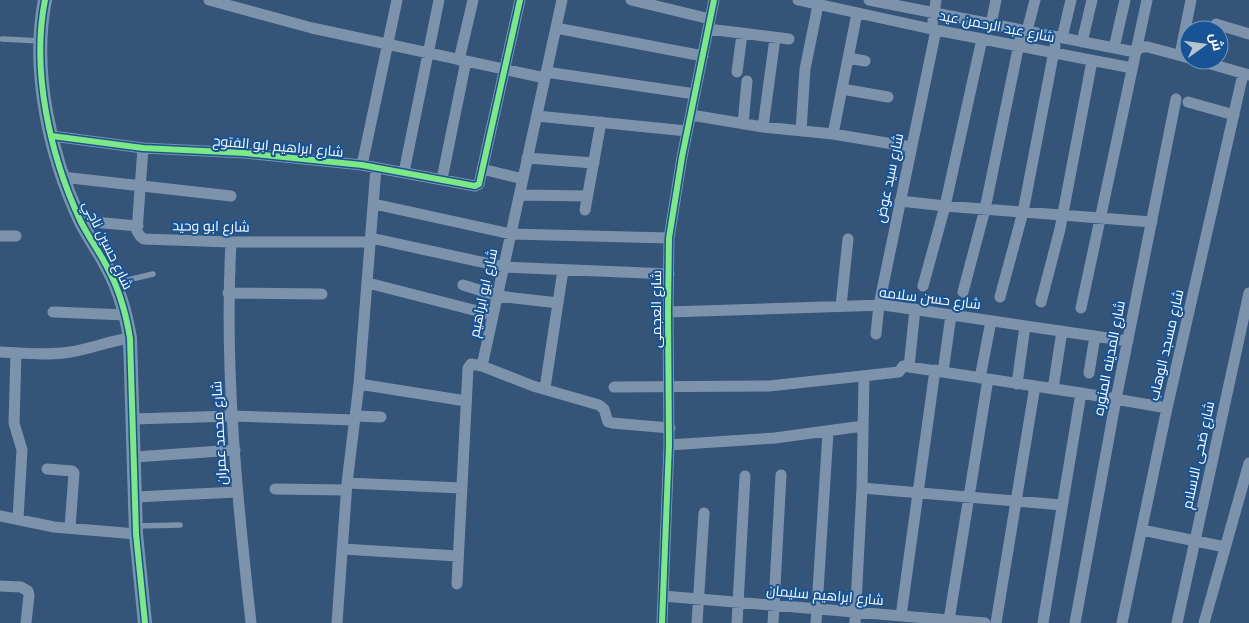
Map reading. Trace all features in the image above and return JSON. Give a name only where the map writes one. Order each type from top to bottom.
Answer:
[{"type":"street","name":"شارع حسين ناجي","points":[[45,0],[41,41],[42,78],[52,136],[62,177],[81,221],[115,284],[126,315],[130,338],[136,530],[145,623]]},
{"type":"street","points":[[209,0],[312,28],[505,70],[695,94]]},
{"type":"street","points":[[362,165],[397,0]]},
{"type":"street","points":[[404,172],[440,0]]},
{"type":"street","points":[[442,179],[473,0]]},
{"type":"street","points":[[520,0],[482,168],[523,179]]},
{"type":"street","name":"شارع ابو ابراهيم","points":[[482,366],[562,0]]},
{"type":"street","points":[[631,0],[742,34],[789,40]]},
{"type":"street","name":"شارع العجمى","points":[[662,623],[670,428],[669,238],[687,131],[714,0]]},
{"type":"street","name":"شارع عبد الرحمن عيد","points":[[798,0],[982,39],[1132,68]]},
{"type":"street","name":"شارع عبد الرحمن عيد","points":[[869,0],[1114,48],[1136,51],[1143,47],[1148,47],[1179,55]]},
{"type":"street","points":[[934,29],[936,0]]},
{"type":"street","points":[[991,24],[996,0]]},
{"type":"street","points":[[963,292],[985,209],[1018,46],[1035,0]]},
{"type":"street","points":[[1000,297],[1023,212],[1054,53],[1071,0]]},
{"type":"street","points":[[1082,42],[1092,0]]},
{"type":"street","points":[[1114,48],[1125,0]]},
{"type":"street","points":[[1081,308],[1147,0]]},
{"type":"street","points":[[1189,20],[1191,0]]},
{"type":"street","points":[[801,131],[805,68],[818,5]]},
{"type":"street","points":[[833,134],[857,13]]},
{"type":"street","points":[[556,28],[702,56]]},
{"type":"street","points":[[1229,28],[1249,34]]},
{"type":"street","name":"شارع سيد عوض","points":[[876,334],[879,305],[934,29]]},
{"type":"street","points":[[737,72],[742,34]]},
{"type":"street","points":[[763,126],[775,38]]},
{"type":"street","points":[[923,286],[945,206],[982,39]]},
{"type":"street","points":[[848,58],[865,61]]},
{"type":"street","points":[[1041,302],[1062,215],[1092,60]]},
{"type":"street","points":[[1229,69],[1246,74]]},
{"type":"street","name":"شارع مسجد الوهاب","points":[[1122,623],[1167,408],[1234,115],[1246,74]]},
{"type":"street","points":[[743,124],[747,81]]},
{"type":"street","points":[[842,89],[888,97]]},
{"type":"street","name":"شارع المدينه المنوره","points":[[1075,623],[1116,399],[1176,100]]},
{"type":"street","points":[[1188,102],[1234,115]]},
{"type":"street","points":[[691,115],[743,124],[833,134],[911,147]]},
{"type":"street","points":[[537,116],[687,131]]},
{"type":"street","points":[[585,210],[601,122]]},
{"type":"street","name":"شارع ابراهيم ابو الفتوح","points":[[52,136],[144,148],[245,153],[362,165],[471,186],[479,184],[482,168]]},
{"type":"street","points":[[81,221],[138,226],[144,148]]},
{"type":"street","points":[[528,158],[594,163]]},
{"type":"street","points":[[337,623],[346,486],[359,384],[376,168]]},
{"type":"street","points":[[62,177],[231,196]]},
{"type":"street","points":[[520,195],[587,196]]},
{"type":"street","points":[[900,201],[1152,222]]},
{"type":"street","points":[[374,204],[511,234],[669,238]]},
{"type":"street","name":"شارع ابو وحيد","points":[[138,226],[140,236],[144,239],[231,242],[371,240],[504,267],[669,274]]},
{"type":"street","points":[[0,236],[16,236]]},
{"type":"street","points":[[841,306],[848,239]]},
{"type":"street","name":"شارع محمد عمران","points":[[231,242],[228,293],[236,492],[251,623]]},
{"type":"street","points":[[545,388],[563,270]]},
{"type":"street","points":[[368,283],[493,315]]},
{"type":"street","points":[[463,285],[498,296],[558,303]]},
{"type":"street","points":[[228,293],[322,294]]},
{"type":"street","name":"شارع ضحى الاسلام","points":[[1177,623],[1249,293]]},
{"type":"street","name":"شارع حسن سلامه","points":[[668,312],[879,305],[1128,341]]},
{"type":"street","points":[[904,370],[915,310]]},
{"type":"street","points":[[53,312],[126,315]]},
{"type":"street","points":[[901,616],[918,492],[939,371],[951,315]]},
{"type":"street","points":[[949,620],[969,497],[991,321]]},
{"type":"street","points":[[1017,384],[1025,326]]},
{"type":"street","points":[[1053,389],[1062,331]]},
{"type":"street","points":[[1089,374],[1095,336]]},
{"type":"street","points":[[0,352],[61,353],[130,338]]},
{"type":"street","points":[[16,353],[14,423],[22,450],[18,519]]},
{"type":"street","points":[[457,584],[469,366],[473,364],[482,366],[533,386],[599,405],[604,409],[608,422],[670,428]]},
{"type":"street","points":[[614,387],[769,386],[904,370],[939,371],[1167,408]]},
{"type":"street","points":[[856,618],[862,488],[864,376]]},
{"type":"street","points":[[359,384],[466,401]]},
{"type":"street","points":[[996,623],[1035,386]]},
{"type":"street","points":[[1043,623],[1081,393]]},
{"type":"street","points":[[133,419],[233,416],[381,417]]},
{"type":"street","points":[[669,445],[828,432],[863,426]]},
{"type":"street","points":[[816,623],[828,432]]},
{"type":"street","points":[[135,456],[235,450]]},
{"type":"street","points":[[1204,623],[1249,463]]},
{"type":"street","points":[[47,469],[74,472],[70,528]]},
{"type":"street","points":[[773,623],[781,475]]},
{"type":"street","points":[[737,623],[745,476]]},
{"type":"street","points":[[275,489],[346,486],[462,488]]},
{"type":"street","points":[[862,488],[1062,505]]},
{"type":"street","points":[[136,497],[236,492]]},
{"type":"street","points":[[697,623],[704,513]]},
{"type":"street","points":[[0,516],[42,525],[70,528],[136,530]]},
{"type":"street","points":[[1142,530],[1225,547]]},
{"type":"street","points":[[342,548],[458,556]]},
{"type":"street","points":[[0,586],[21,587],[28,591],[26,623]]},
{"type":"street","name":"شارع ابراهيم سليمان","points":[[664,596],[817,609],[856,618],[901,616],[985,623]]},
{"type":"lane","points":[[2,39],[41,41]]},
{"type":"lane","points":[[115,284],[153,274]]},
{"type":"lane","points":[[136,530],[180,525]]},
{"type":"cycle path","points":[[45,0],[41,27],[40,55],[42,84],[52,141],[69,195],[80,220],[116,286],[130,338],[136,534],[145,623]]},
{"type":"cycle path","points":[[52,136],[143,148],[245,153],[362,165],[475,186],[479,184],[520,0]]},
{"type":"cycle path","points":[[662,623],[669,445],[669,238],[682,157],[714,0]]}]
